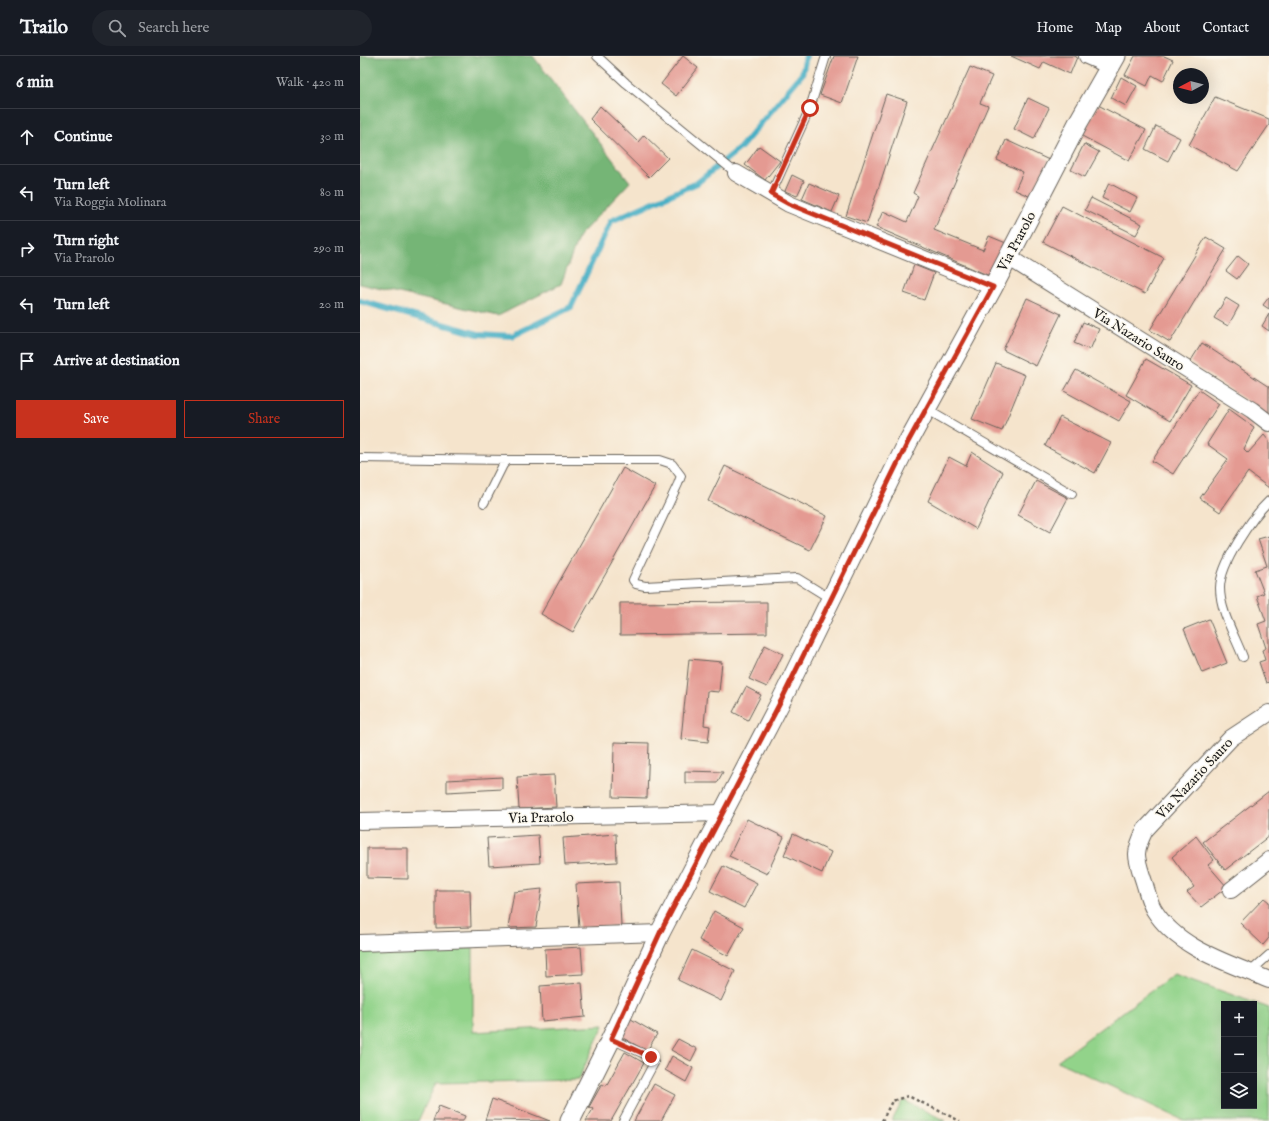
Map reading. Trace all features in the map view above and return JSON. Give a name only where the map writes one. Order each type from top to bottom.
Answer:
[{"type":"street","points":[[1087,56],[1113,61]]},
{"type":"street","name":"Via Prarolo","points":[[570,1121],[611,1039],[660,933],[723,813],[926,409],[993,287],[1079,121],[1113,61]]},
{"type":"street","points":[[736,173],[789,204],[993,287]]},
{"type":"street","name":"Via Nazario Sauro","points":[[1008,257],[1252,410],[1269,423]]},
{"type":"street","name":"Via Nazario Sauro","points":[[1250,972],[1192,946],[1165,926],[1153,909],[1136,857],[1138,845],[1145,830],[1231,738],[1269,713]]},
{"type":"street","name":"Via Prarolo","points":[[360,821],[723,813]]},
{"type":"street","points":[[1231,890],[1269,860]]},
{"type":"street","points":[[360,943],[660,933]]},
{"type":"street","points":[[1250,972],[1269,980]]},
{"type":"lane","points":[[597,56],[626,84],[736,173]]},
{"type":"lane","points":[[771,194],[810,108],[826,56]]},
{"type":"lane","points":[[926,409],[1072,494]]},
{"type":"lane","points":[[360,458],[660,460],[672,464],[681,476],[634,580],[636,584],[645,586],[797,578],[831,599]]},
{"type":"lane","points":[[484,503],[503,465],[508,460]]},
{"type":"lane","points":[[1244,657],[1225,610],[1220,588],[1223,575],[1240,539],[1258,512],[1269,501]]},
{"type":"lane","points":[[1250,972],[1269,955]]},
{"type":"lane","points":[[611,1039],[651,1057],[654,1063],[624,1121]]},
{"type":"path","points":[[882,1121],[892,1101],[908,1096],[960,1121]]},
{"type":"green space","points":[[360,56],[533,56],[630,182],[579,236],[561,284],[498,316],[360,284]]},
{"type":"green space","points":[[473,948],[473,1032],[604,1025],[578,1080],[436,1083],[418,1121],[360,1121],[360,952]]},
{"type":"green space","points":[[1174,974],[1249,1001],[1221,1001],[1221,1109],[1257,1109],[1257,1004],[1269,1008],[1269,1121],[1185,1121],[1057,1061]]},
{"type":"green space","points":[[903,1100],[946,1121],[892,1121]]},
{"type":"building","points":[[683,56],[698,68],[676,96],[661,84]]},
{"type":"building","points":[[834,56],[858,56],[842,103],[820,95]]},
{"type":"building","points":[[1011,56],[1077,57],[1070,74],[1044,62],[1040,69]]},
{"type":"building","points":[[1135,56],[1164,56],[1173,60],[1163,81],[1152,75],[1147,86],[1125,75]]},
{"type":"building","points":[[970,67],[992,76],[980,103],[988,106],[934,230],[983,250],[989,236],[1006,243],[992,277],[876,227],[883,211],[907,222],[918,196],[913,193]]},
{"type":"building","points":[[1121,77],[1137,86],[1126,106],[1111,98]]},
{"type":"building","points":[[886,94],[907,101],[867,223],[846,216]]},
{"type":"building","points":[[1215,97],[1269,119],[1269,125],[1238,171],[1189,145]]},
{"type":"building","points":[[1028,98],[1049,108],[1034,139],[1014,129]]},
{"type":"building","points":[[1098,105],[1146,130],[1129,161],[1082,136]]},
{"type":"building","points":[[600,106],[638,142],[644,135],[668,158],[649,177],[590,119]]},
{"type":"building","points":[[1156,126],[1180,138],[1168,161],[1145,149]]},
{"type":"building","points":[[1006,140],[1049,160],[1031,197],[1015,190],[1023,172],[997,160]]},
{"type":"building","points":[[1084,144],[1099,152],[1085,177],[1071,170]]},
{"type":"building","points":[[759,146],[780,161],[765,180],[745,165]]},
{"type":"building","points":[[792,175],[804,181],[797,196],[785,191]]},
{"type":"building","points":[[809,183],[839,196],[832,212],[802,199]]},
{"type":"building","points":[[1109,183],[1137,198],[1130,212],[1102,198]]},
{"type":"building","points":[[1091,198],[1142,224],[1136,235],[1085,210]]},
{"type":"building","points":[[1062,206],[1164,258],[1145,294],[1043,242]]},
{"type":"building","points":[[1206,237],[1226,249],[1170,342],[1150,330]]},
{"type":"building","points":[[1238,256],[1248,264],[1237,279],[1226,271]]},
{"type":"building","points":[[914,265],[934,273],[924,300],[904,293]]},
{"type":"building","points":[[1269,297],[1269,309],[1263,305]]},
{"type":"building","points":[[1027,298],[1061,314],[1036,366],[1003,350]]},
{"type":"building","points":[[1226,298],[1239,306],[1228,326],[1214,318]]},
{"type":"building","points":[[1269,314],[1269,331],[1262,326]]},
{"type":"building","points":[[1083,322],[1099,329],[1090,350],[1074,343]]},
{"type":"building","points":[[1202,343],[1269,387],[1269,416],[1190,362]]},
{"type":"building","points":[[1146,359],[1191,385],[1170,421],[1126,395]]},
{"type":"building","points":[[996,363],[1025,375],[1002,431],[972,419]]},
{"type":"building","points":[[1076,370],[1131,401],[1119,421],[1064,391]]},
{"type":"building","points":[[1199,390],[1219,404],[1173,474],[1152,461]]},
{"type":"building","points":[[1229,409],[1254,427],[1244,449],[1248,453],[1264,435],[1269,441],[1269,488],[1248,472],[1220,512],[1200,498],[1228,459],[1207,444]]},
{"type":"building","points":[[1060,417],[1111,443],[1095,473],[1045,446]]},
{"type":"building","points":[[972,452],[1003,472],[976,529],[928,501],[949,457],[966,466]]},
{"type":"building","points":[[725,466],[827,516],[810,550],[708,501]]},
{"type":"building","points":[[623,468],[655,486],[573,632],[541,614]]},
{"type":"building","points":[[1036,481],[1068,498],[1050,532],[1018,515]]},
{"type":"building","points":[[1269,536],[1269,682],[1266,683],[1259,662],[1265,660],[1262,650],[1266,648],[1258,624],[1266,621],[1257,596],[1264,593],[1255,570],[1267,566],[1258,539]]},
{"type":"building","points":[[767,602],[767,633],[620,635],[620,603]]},
{"type":"building","points":[[1209,619],[1227,663],[1202,673],[1184,629]]},
{"type":"building","points":[[765,645],[783,654],[767,687],[749,679]]},
{"type":"building","points":[[689,659],[722,662],[719,692],[707,691],[704,725],[710,726],[708,742],[681,739]]},
{"type":"building","points":[[746,687],[761,695],[748,720],[733,712]]},
{"type":"building","points":[[614,742],[649,743],[647,798],[613,797]]},
{"type":"building","points":[[685,771],[723,772],[717,783],[685,783]]},
{"type":"building","points":[[554,775],[556,807],[519,809],[517,777]]},
{"type":"building","points":[[502,777],[502,789],[447,792],[447,780]]},
{"type":"building","points":[[1269,791],[1269,836],[1225,870],[1203,842]]},
{"type":"building","points":[[747,819],[784,837],[767,874],[729,856]]},
{"type":"building","points":[[616,834],[617,862],[565,865],[563,838]]},
{"type":"building","points":[[793,834],[831,852],[822,873],[784,855]]},
{"type":"building","points":[[538,835],[540,863],[489,866],[487,838]]},
{"type":"building","points":[[1196,836],[1214,860],[1208,865],[1227,887],[1201,907],[1187,892],[1194,887],[1172,857]]},
{"type":"building","points":[[367,848],[408,848],[408,879],[367,878]]},
{"type":"building","points":[[723,866],[757,883],[744,908],[710,891]]},
{"type":"building","points":[[619,882],[621,926],[579,928],[576,884]]},
{"type":"building","points":[[542,889],[536,927],[508,928],[514,892]]},
{"type":"building","points":[[436,890],[470,890],[471,927],[436,928]]},
{"type":"building","points":[[1264,898],[1269,902],[1269,938],[1263,945],[1240,923]]},
{"type":"building","points":[[714,911],[744,927],[728,956],[699,940]]},
{"type":"building","points":[[581,947],[583,974],[546,976],[545,949]]},
{"type":"building","points":[[692,950],[735,971],[721,1001],[678,980]]},
{"type":"building","points":[[582,983],[585,1017],[542,1021],[540,986]]},
{"type":"building","points":[[631,1019],[657,1034],[647,1051],[621,1037]]},
{"type":"building","points":[[678,1039],[697,1049],[691,1061],[671,1050]]},
{"type":"building","points":[[625,1052],[644,1063],[611,1121],[586,1121],[593,1109],[589,1107],[602,1084],[606,1086]]},
{"type":"building","points":[[672,1056],[693,1068],[686,1082],[665,1070]]},
{"type":"building","points":[[654,1084],[675,1095],[661,1121],[634,1121]]},
{"type":"building","points":[[492,1099],[550,1121],[485,1120]]},
{"type":"building","points":[[439,1106],[465,1116],[463,1121],[433,1121]]},
{"type":"waterway","points":[[360,301],[478,334],[512,336],[571,307],[611,221],[697,183],[740,148],[802,74],[806,56]]},
{"type":"route","points":[[651,1057],[611,1039],[660,933],[781,701],[908,442],[993,287],[789,204],[771,194],[810,108]]}]
